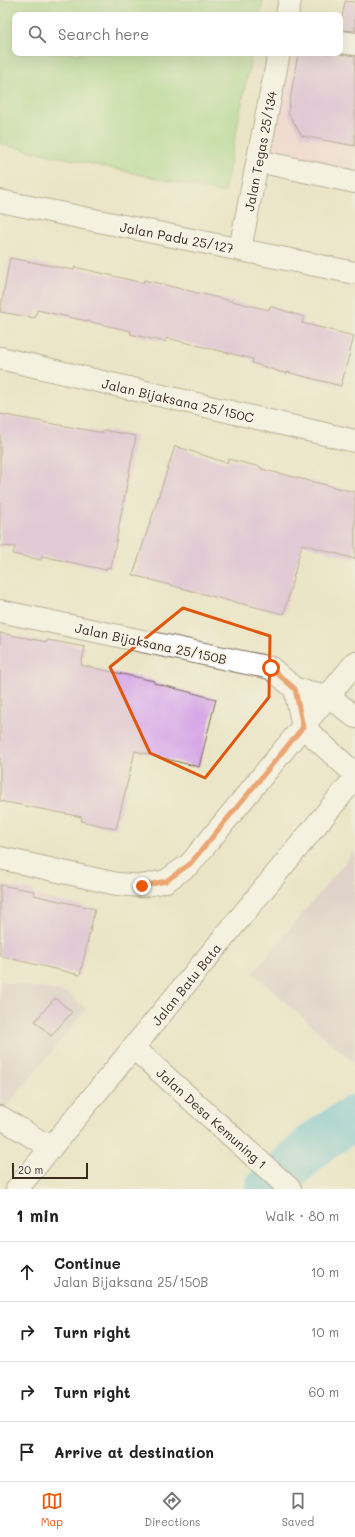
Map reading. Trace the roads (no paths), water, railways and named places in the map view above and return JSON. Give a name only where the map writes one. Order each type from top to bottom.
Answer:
[{"type":"street","points":[[288,12],[290,0]]},
{"type":"street","points":[[343,42],[355,44]]},
{"type":"street","name":"Jalan Tegas 25/134","points":[[240,250],[278,56]]},
{"type":"street","points":[[258,161],[355,182]]},
{"type":"street","name":"Jalan Padu 25/127","points":[[0,201],[355,273]]},
{"type":"street","name":"Jalan Bijaksana 25/150C","points":[[0,358],[355,441]]},
{"type":"street","name":"Jalan Bijaksana 25/150B","points":[[0,611],[271,668],[295,689]]},
{"type":"street","points":[[0,858],[117,884],[142,886],[166,881],[190,864],[355,663]]},
{"type":"street","points":[[355,717],[329,696],[295,689],[303,727],[355,774]]},
{"type":"street","name":"Jalan Batu Bata","points":[[17,1189],[355,778]]},
{"type":"street","name":"Jalan Desa Kemuning 1","points":[[134,1048],[290,1189]]},
{"type":"street","points":[[0,1117],[51,1148]]},
{"type":"waterway","points":[[267,1189],[316,1143],[355,1117]]}]
